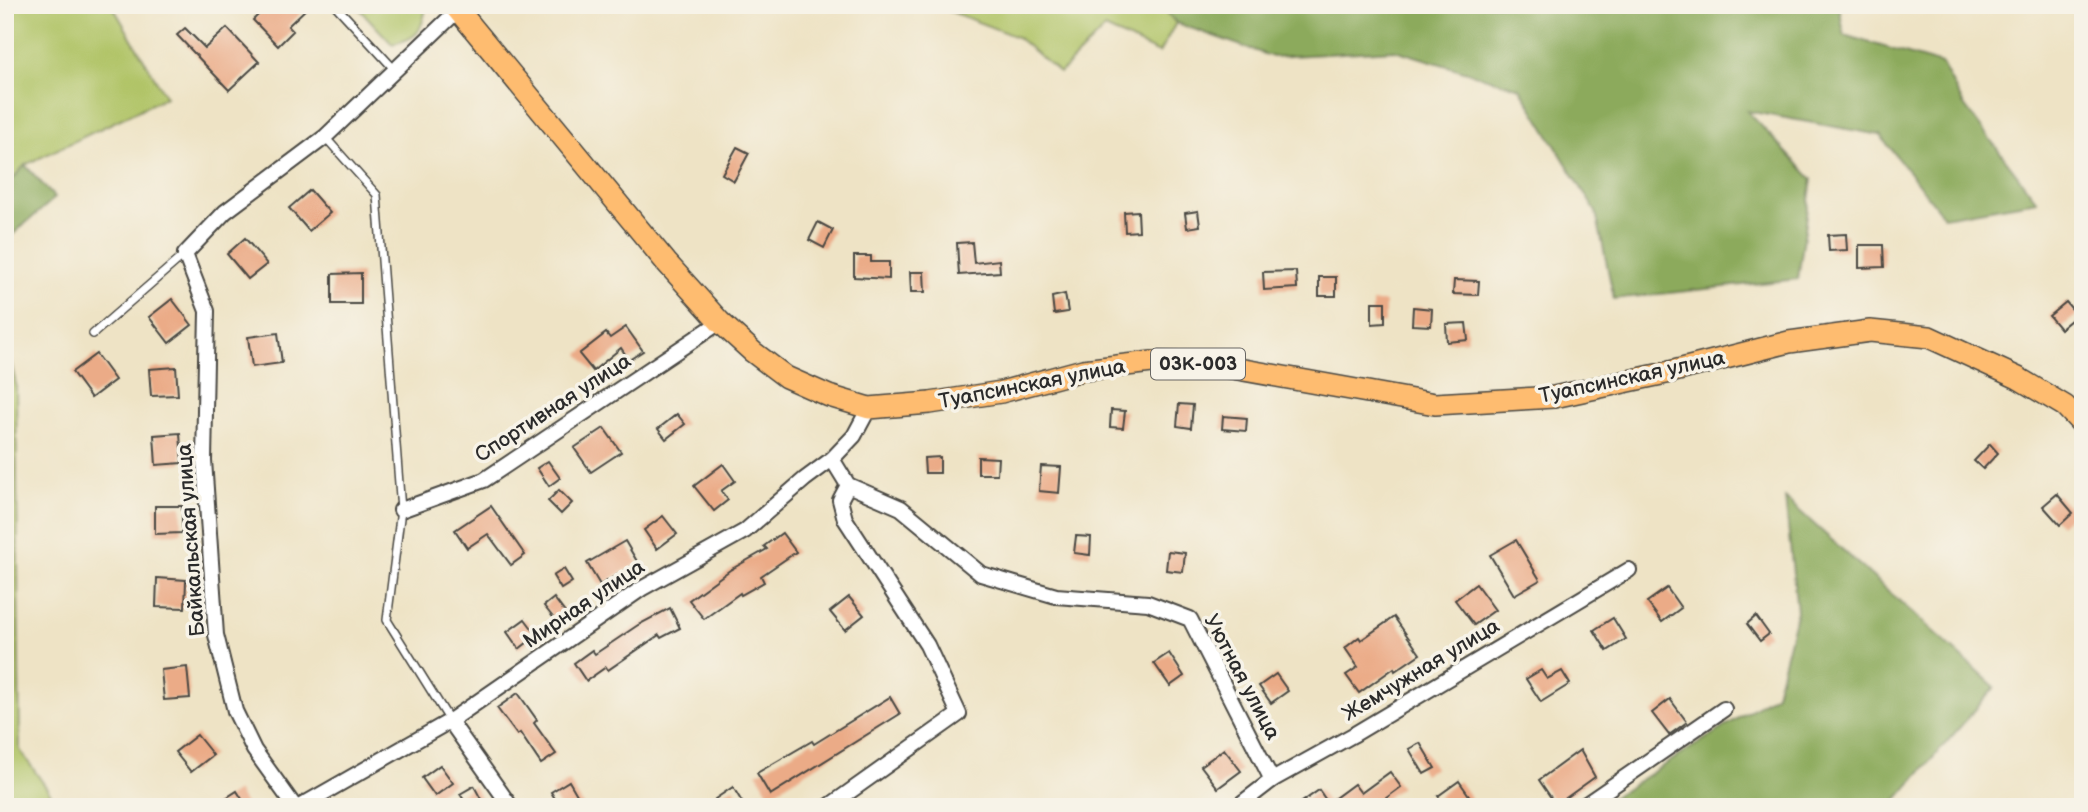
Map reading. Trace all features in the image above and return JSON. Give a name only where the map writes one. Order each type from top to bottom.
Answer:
[{"type":"main road","name":"Туапсинская улица","points":[[456,8],[666,262],[720,322],[786,377],[829,396],[869,408],[978,396],[1083,370],[1152,362],[1210,364],[1435,404],[1554,397],[1789,342],[1870,331],[1929,337],[2018,378],[2065,406],[2083,425]]},
{"type":"street","points":[[185,254],[225,212],[326,137],[456,8]]},
{"type":"street","name":"Байкальская улица","points":[[185,254],[207,311],[204,460],[216,635],[235,710],[254,750],[297,807]]},
{"type":"street","name":"Спортивная улица","points":[[401,510],[484,480],[720,322]]},
{"type":"street","name":"Мирная улица","points":[[297,807],[450,721],[641,589],[744,531],[805,478],[832,459],[854,436],[869,408]]},
{"type":"street","points":[[828,807],[959,714],[927,645],[845,519],[840,500],[848,485],[832,459]]},
{"type":"street","name":"Уютная улица","points":[[848,485],[901,508],[981,574],[1056,596],[1148,603],[1190,619],[1272,780]]},
{"type":"street","name":"Жемчужная улица","points":[[1237,807],[1272,780],[1353,735],[1629,570]]},
{"type":"street","points":[[1582,807],[1724,709]]},
{"type":"street","points":[[450,721],[511,807]]},
{"type":"lane","points":[[335,5],[395,70]]},
{"type":"lane","points":[[326,137],[377,195],[401,510],[387,620],[450,721]]},
{"type":"lane","points":[[93,334],[185,254]]},
{"type":"green space","points":[[5,5],[112,5],[166,97],[25,165],[5,188]]},
{"type":"green space","points":[[356,5],[427,5],[423,22],[414,36],[392,44]]},
{"type":"green space","points":[[934,5],[1161,5],[1176,23],[1159,53],[1105,28],[1060,73],[1017,37]]},
{"type":"green space","points":[[1161,5],[1839,5],[1844,35],[1942,64],[1964,105],[2037,201],[1944,217],[1880,135],[1747,111],[1812,179],[1798,279],[1614,299],[1596,212],[1520,88],[1395,50],[1273,57],[1176,23]]},
{"type":"green space","points":[[25,165],[55,198],[5,241],[5,188]]},
{"type":"green space","points":[[5,338],[16,384],[20,750],[60,807],[5,807]]},
{"type":"green space","points":[[1785,498],[1995,687],[1890,807],[1598,807],[1776,694],[1797,611]]},
{"type":"building","points":[[268,5],[310,5],[288,26],[293,31],[278,46],[253,20]]},
{"type":"building","points":[[185,28],[205,48],[227,28],[259,62],[229,90],[177,35]]},
{"type":"building","points":[[737,147],[749,153],[734,181],[722,174]]},
{"type":"building","points":[[310,190],[330,213],[309,231],[289,208]]},
{"type":"building","points":[[1138,211],[1139,231],[1125,232],[1124,212]]},
{"type":"building","points":[[1198,211],[1200,226],[1187,228],[1185,213]]},
{"type":"building","points":[[818,222],[833,230],[824,248],[809,240]]},
{"type":"building","points":[[1846,234],[1847,250],[1829,251],[1828,235]]},
{"type":"building","points":[[245,238],[267,264],[248,279],[227,254]]},
{"type":"building","points":[[972,242],[974,263],[999,260],[1000,272],[959,275],[957,243]]},
{"type":"building","points":[[1859,245],[1883,245],[1884,267],[1859,268]]},
{"type":"building","points":[[854,256],[871,256],[871,262],[889,262],[889,279],[854,277]]},
{"type":"building","points":[[1296,271],[1297,288],[1264,290],[1263,272]]},
{"type":"building","points":[[910,272],[924,272],[925,292],[911,292]]},
{"type":"building","points":[[361,273],[361,304],[332,304],[332,274]]},
{"type":"building","points":[[1319,277],[1336,277],[1336,296],[1319,296]]},
{"type":"building","points":[[1454,280],[1479,281],[1478,295],[1453,294]]},
{"type":"building","points":[[1065,294],[1068,312],[1054,314],[1052,297]]},
{"type":"building","points":[[172,299],[192,325],[169,343],[149,317]]},
{"type":"building","points":[[1372,302],[1385,302],[1385,323],[1372,324]]},
{"type":"building","points":[[2066,302],[2077,315],[2060,329],[2049,316]]},
{"type":"building","points":[[1413,307],[1432,309],[1431,326],[1412,325]]},
{"type":"building","points":[[1466,323],[1468,340],[1447,342],[1446,324]]},
{"type":"building","points":[[626,327],[643,351],[629,360],[621,348],[593,371],[579,354],[606,333],[610,338]]},
{"type":"building","points":[[278,333],[282,363],[252,367],[248,337]]},
{"type":"building","points":[[96,354],[115,380],[91,398],[72,372]]},
{"type":"building","points":[[176,367],[178,395],[151,396],[149,369]]},
{"type":"building","points":[[1179,404],[1193,405],[1191,428],[1177,426]]},
{"type":"building","points":[[1111,410],[1125,411],[1123,428],[1110,427]]},
{"type":"building","points":[[677,414],[685,424],[666,439],[658,429]]},
{"type":"building","points":[[1223,416],[1247,418],[1246,431],[1222,429]]},
{"type":"building","points":[[604,428],[621,452],[591,472],[574,448]]},
{"type":"building","points":[[180,433],[182,463],[156,465],[154,435]]},
{"type":"building","points":[[1990,444],[1998,453],[1983,469],[1974,461]]},
{"type":"building","points":[[940,457],[940,473],[925,473],[924,458]]},
{"type":"building","points":[[978,457],[998,458],[997,474],[978,474]]},
{"type":"building","points":[[548,461],[560,478],[549,486],[537,468]]},
{"type":"building","points":[[723,464],[735,481],[721,491],[728,500],[714,511],[694,486]]},
{"type":"building","points":[[1041,466],[1061,467],[1059,493],[1039,491]]},
{"type":"building","points":[[559,490],[572,503],[561,514],[548,501]]},
{"type":"building","points":[[2057,494],[2073,513],[2060,525],[2043,506]]},
{"type":"building","points":[[155,506],[182,506],[182,533],[155,534]]},
{"type":"building","points":[[491,506],[525,555],[511,565],[488,534],[467,548],[455,530]]},
{"type":"building","points":[[663,516],[677,534],[657,549],[644,530]]},
{"type":"building","points":[[782,533],[796,552],[761,576],[764,582],[741,595],[740,593],[704,619],[689,600],[730,570],[767,549],[764,546]]},
{"type":"building","points":[[1076,536],[1091,537],[1090,555],[1074,553]]},
{"type":"building","points":[[1516,540],[1540,580],[1514,595],[1490,555]]},
{"type":"building","points":[[625,541],[638,563],[600,585],[587,563]]},
{"type":"building","points":[[1168,551],[1185,553],[1183,572],[1166,570]]},
{"type":"building","points":[[564,569],[572,582],[561,589],[553,576]]},
{"type":"building","points":[[157,578],[186,580],[185,608],[156,607]]},
{"type":"building","points":[[1476,584],[1495,610],[1474,625],[1455,600]]},
{"type":"building","points":[[1667,588],[1681,608],[1662,622],[1647,602]]},
{"type":"building","points":[[849,597],[864,615],[845,630],[830,612]]},
{"type":"building","points":[[554,598],[566,614],[556,621],[544,606]]},
{"type":"building","points":[[670,608],[680,628],[661,638],[659,635],[608,670],[606,667],[586,681],[574,663],[592,650],[595,654],[638,625]]},
{"type":"building","points":[[1756,616],[1769,634],[1760,641],[1747,624]]},
{"type":"building","points":[[1394,617],[1420,654],[1395,671],[1394,668],[1359,693],[1346,675],[1358,667],[1345,648]]},
{"type":"building","points":[[1613,618],[1626,639],[1607,651],[1594,630]]},
{"type":"building","points":[[525,619],[537,635],[519,649],[507,632]]},
{"type":"building","points":[[1169,653],[1184,676],[1170,686],[1154,663]]},
{"type":"building","points":[[187,667],[190,698],[164,700],[161,670]]},
{"type":"building","points":[[1541,670],[1547,679],[1562,671],[1570,684],[1541,702],[1526,679]]},
{"type":"building","points":[[1276,674],[1288,691],[1271,703],[1259,686]]},
{"type":"building","points":[[518,693],[537,720],[534,723],[556,754],[541,764],[520,733],[517,735],[497,708]]},
{"type":"building","points":[[890,697],[900,714],[770,795],[757,773],[812,741],[814,744]]},
{"type":"building","points":[[1670,699],[1687,722],[1669,735],[1652,713]]},
{"type":"building","points":[[197,735],[213,755],[191,772],[175,752]]},
{"type":"building","points":[[1420,743],[1435,768],[1424,774],[1409,749]]},
{"type":"building","points":[[1224,749],[1241,771],[1218,788],[1201,766]]},
{"type":"building","points":[[1580,750],[1595,777],[1556,805],[1539,780]]},
{"type":"building","points":[[440,765],[453,783],[435,796],[422,778]]},
{"type":"building","points":[[1390,772],[1401,787],[1374,807],[1295,807],[1319,790],[1328,803],[1354,784],[1361,793]]},
{"type":"building","points":[[569,781],[584,807],[560,807],[551,792]]},
{"type":"building","points":[[1459,781],[1477,807],[1446,807],[1438,796]]},
{"type":"building","points":[[474,786],[481,799],[468,806],[460,794]]},
{"type":"building","points":[[733,787],[745,807],[719,807],[715,799]]},
{"type":"building","points":[[237,791],[247,807],[212,807]]}]
